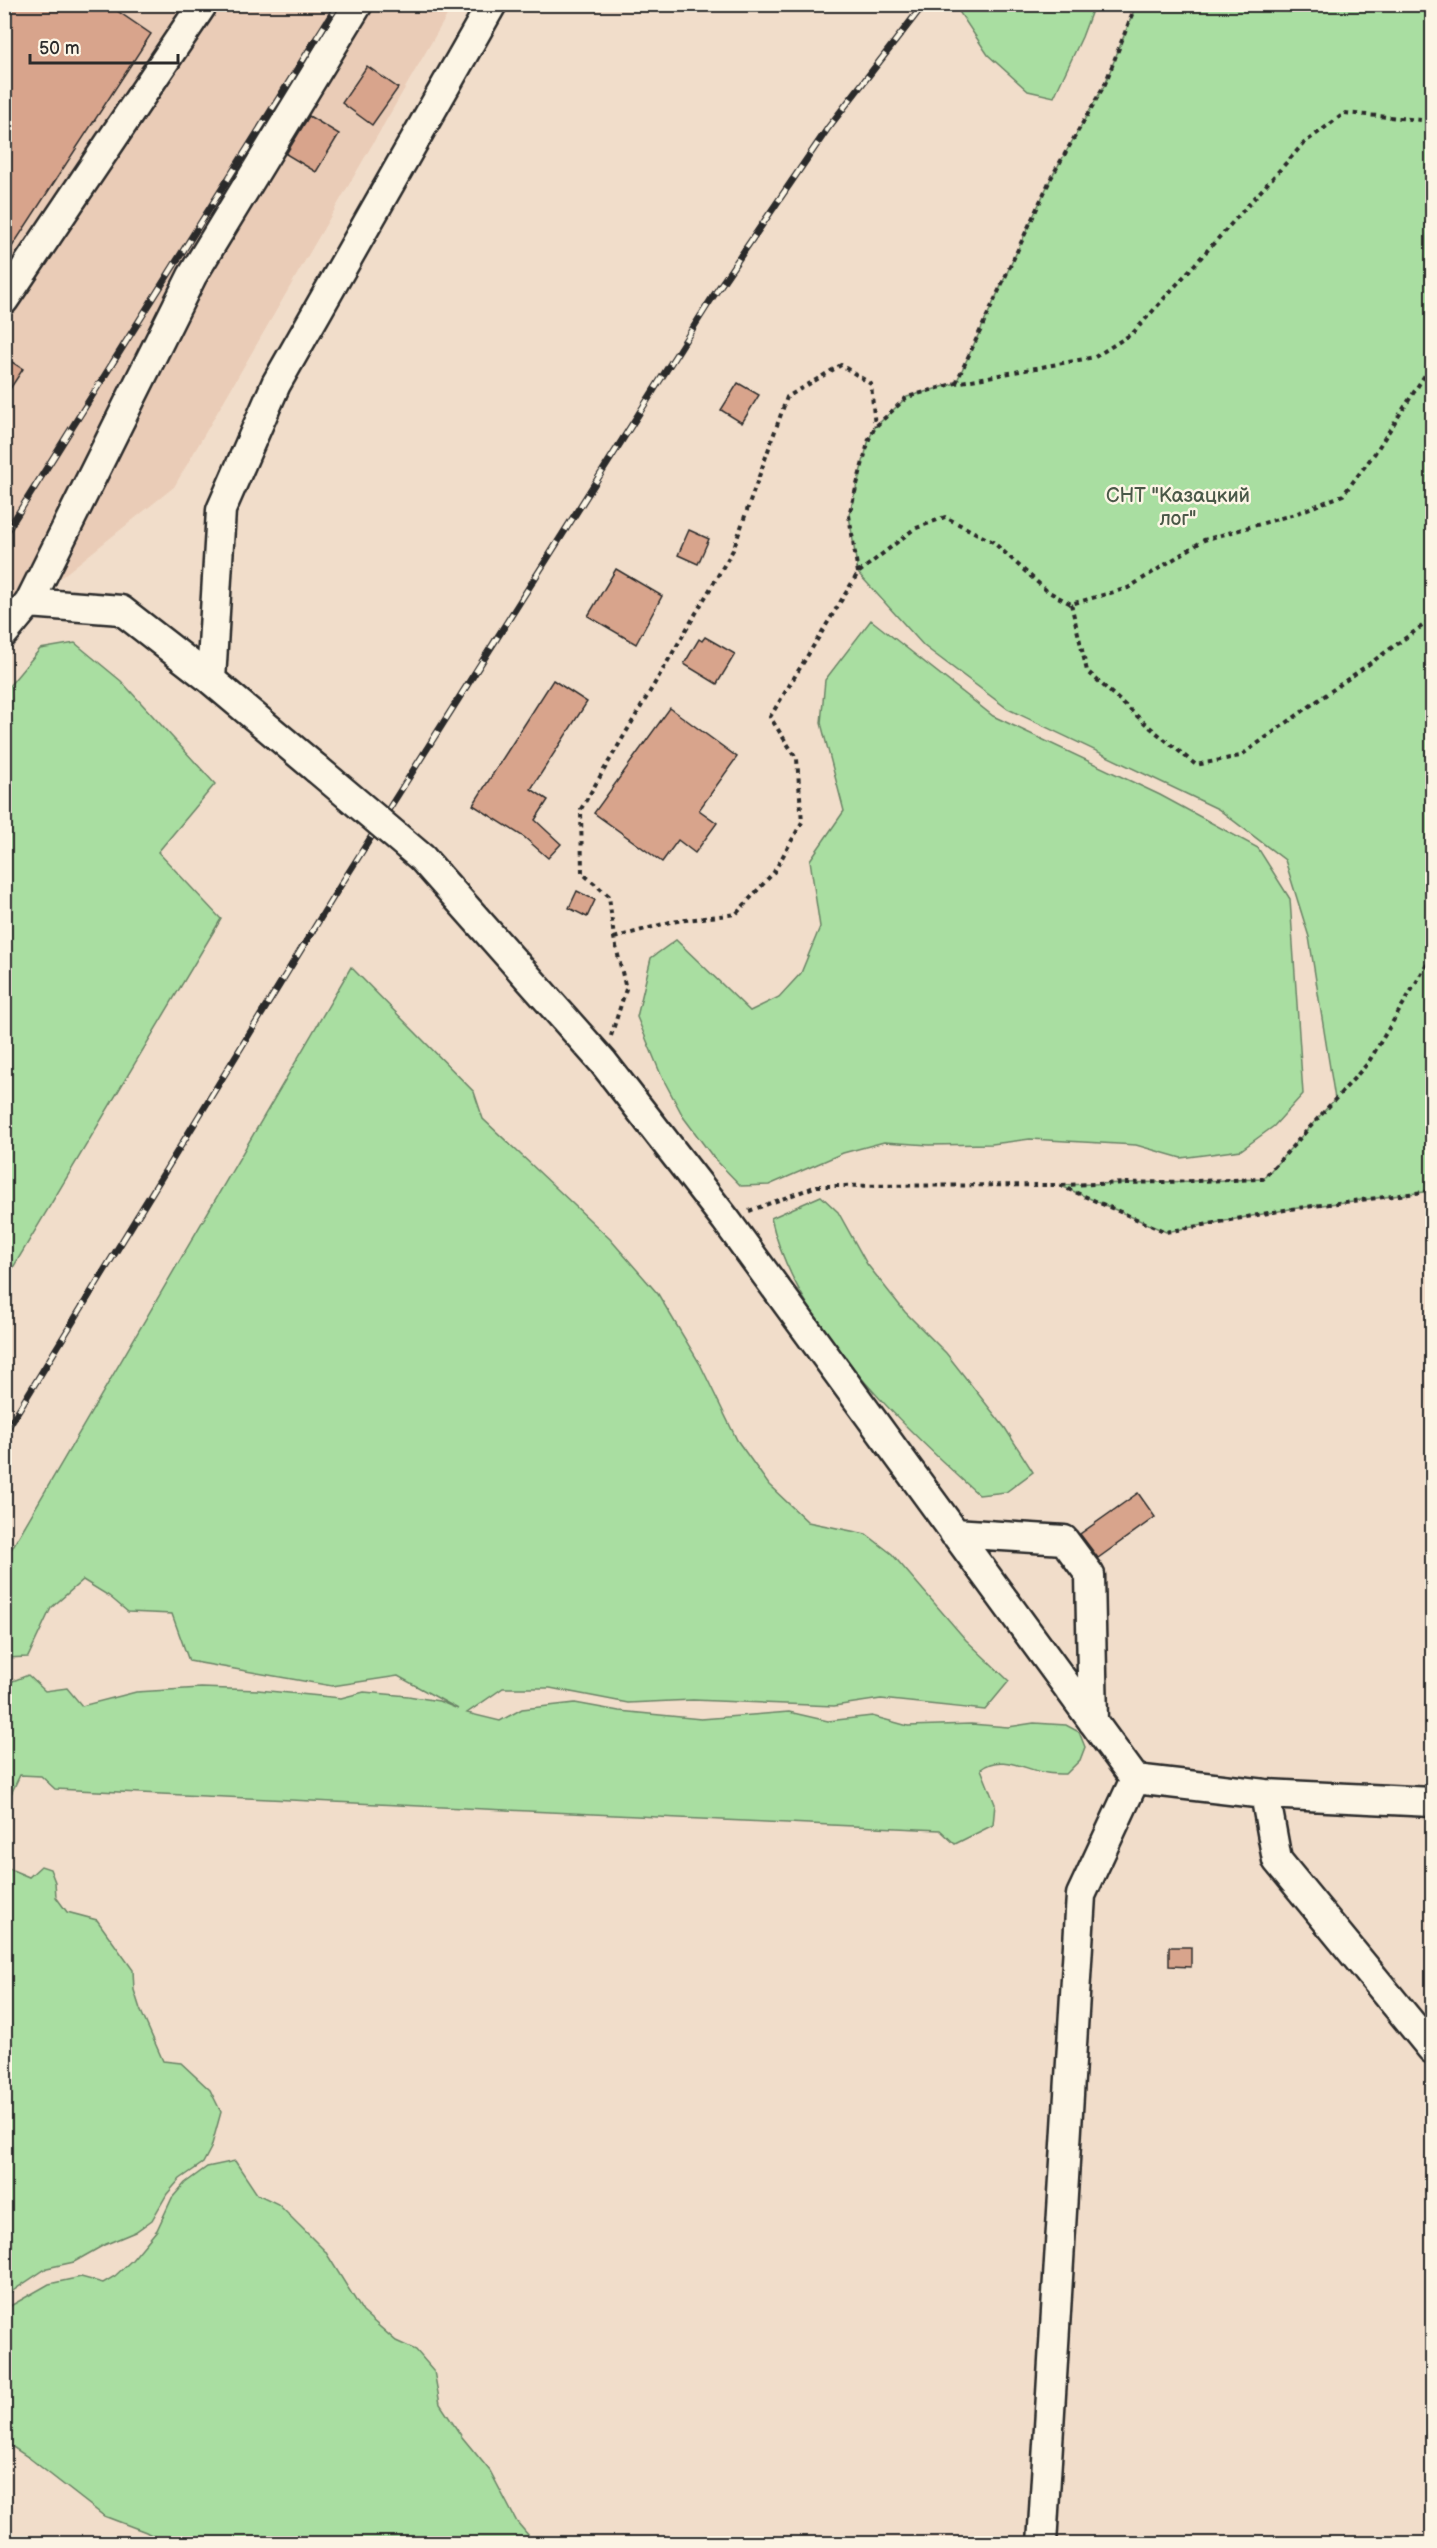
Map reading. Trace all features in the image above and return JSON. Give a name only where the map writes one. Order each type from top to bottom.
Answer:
[{"type":"street","points":[[4,300],[203,4]]},
{"type":"street","points":[[4,633],[29,603],[192,276],[358,4]]},
{"type":"street","points":[[211,680],[221,510],[276,384],[492,4]]},
{"type":"street","points":[[29,603],[121,610],[211,680],[422,858],[603,1062],[726,1220],[1135,1779],[1265,1794],[1432,1802]]},
{"type":"street","points":[[954,1533],[1064,1540],[1090,1575],[1094,1722]]},
{"type":"street","points":[[1042,2544],[1081,1895],[1135,1779]]},
{"type":"street","points":[[1265,1794],[1278,1860],[1432,2049]]},
{"type":"path","points":[[956,383],[1051,178],[1105,84],[1136,4]]},
{"type":"path","points":[[858,573],[849,515],[869,439],[875,427],[907,397],[956,383],[1095,357],[1133,333],[1304,143],[1345,113],[1432,121]]},
{"type":"path","points":[[614,938],[670,922],[736,914],[774,872],[802,822],[797,759],[770,717],[858,573],[914,529],[945,517],[993,542],[1047,591],[1071,604],[1128,588],[1204,540],[1295,514],[1343,495],[1376,453],[1432,364]]},
{"type":"path","points":[[603,1062],[626,989],[614,938],[609,896],[582,873],[581,809],[733,550],[787,397],[841,365],[872,384],[875,427]]},
{"type":"path","points":[[1071,604],[1087,671],[1196,765],[1240,756],[1432,619]]},
{"type":"path","points":[[726,1220],[817,1186],[1059,1185],[1263,1179],[1368,1063],[1432,956]]},
{"type":"path","points":[[1059,1185],[1166,1232],[1290,1209],[1432,1191]]},
{"type":"shaded area","points":[[5,5],[453,5],[174,487],[29,603],[5,633]]},
{"type":"green space","points":[[968,4],[1094,4],[1082,37],[1054,97],[1028,91],[988,55],[958,10]]},
{"type":"green space","name":"СНТ \"Казацкий лог\"","points":[[1136,5],[1432,5],[1432,1191],[1290,1209],[1166,1232],[1059,1185],[1263,1179],[1335,1099],[1309,937],[1285,860],[1218,809],[1008,709],[924,646],[858,573],[849,515],[869,439],[875,427],[907,397],[956,383],[1051,178],[1105,84]]},
{"type":"green space","points":[[871,620],[993,716],[1160,795],[1258,848],[1290,899],[1303,1094],[1274,1126],[1241,1150],[1181,1158],[1136,1145],[1030,1139],[992,1144],[929,1145],[884,1142],[843,1153],[769,1185],[741,1186],[713,1157],[684,1118],[661,1075],[637,1017],[651,958],[676,940],[750,1011],[779,997],[801,973],[820,927],[810,860],[844,811],[821,723],[825,680]]},
{"type":"green space","points":[[75,643],[121,681],[215,784],[158,852],[221,919],[5,1281],[5,691],[40,649]]},
{"type":"green space","points":[[351,967],[474,1092],[483,1119],[610,1239],[658,1294],[700,1364],[737,1440],[769,1485],[808,1522],[866,1534],[892,1554],[966,1640],[1009,1681],[985,1710],[881,1699],[834,1706],[693,1700],[628,1703],[550,1688],[503,1688],[467,1713],[500,1721],[522,1709],[575,1703],[619,1711],[701,1719],[789,1712],[828,1721],[872,1716],[908,1726],[971,1724],[1008,1727],[1034,1723],[1066,1725],[1079,1732],[1085,1747],[1080,1760],[1066,1774],[1047,1773],[1005,1762],[989,1764],[981,1769],[995,1804],[993,1825],[955,1844],[940,1830],[55,1789],[41,1776],[20,1775],[11,1794],[8,1813],[5,1812],[5,1684],[28,1675],[45,1691],[67,1688],[82,1706],[136,1692],[201,1688],[258,1690],[341,1698],[364,1692],[439,1701],[458,1709],[398,1676],[332,1686],[189,1661],[172,1614],[128,1612],[109,1596],[83,1580],[51,1608],[28,1657],[5,1658],[5,1560]]},
{"type":"green space","points":[[821,1196],[838,1212],[867,1264],[905,1312],[946,1353],[1005,1428],[1033,1472],[1006,1492],[979,1495],[948,1467],[854,1370],[827,1334],[803,1296],[784,1257],[771,1218]]},
{"type":"green space","points":[[5,1864],[10,1869],[29,1877],[41,1866],[50,1869],[55,1882],[56,1897],[67,1912],[97,1920],[133,1970],[134,1990],[140,2009],[163,2061],[181,2063],[210,2090],[221,2112],[211,2148],[203,2163],[180,2179],[167,2194],[152,2220],[135,2232],[104,2245],[74,2262],[47,2268],[5,2296]]},
{"type":"green space","points":[[235,2161],[257,2194],[278,2204],[325,2251],[363,2312],[396,2341],[416,2350],[434,2371],[440,2404],[462,2437],[490,2471],[517,2522],[535,2543],[165,2543],[146,2532],[104,2516],[5,2442],[5,2309],[49,2284],[81,2277],[103,2283],[115,2276],[157,2230],[172,2198],[185,2183],[207,2167]]},
{"type":"building","points":[[4,4],[107,4],[151,34],[4,259]]},
{"type":"building","points":[[367,66],[398,88],[372,125],[342,103]]},
{"type":"building","points":[[309,116],[339,134],[316,172],[286,154]]},
{"type":"building","points":[[4,357],[23,369],[4,398]]},
{"type":"building","points":[[738,383],[759,395],[742,423],[721,410]]},
{"type":"building","points":[[689,530],[709,539],[698,564],[678,555]]},
{"type":"building","points":[[616,569],[662,596],[636,644],[588,616]]},
{"type":"building","points":[[705,637],[735,654],[717,684],[684,664],[699,639],[702,641]]},
{"type":"building","points":[[553,680],[587,702],[531,789],[548,800],[535,820],[561,844],[548,858],[524,837],[473,805]]},
{"type":"building","points":[[670,708],[737,757],[699,810],[717,823],[695,853],[678,840],[662,862],[594,813]]},
{"type":"building","points":[[577,891],[595,900],[587,917],[569,908]]},
{"type":"building","points":[[1138,1493],[1155,1517],[1098,1558],[1080,1534]]},
{"type":"building","points":[[1169,1947],[1191,1947],[1191,1967],[1169,1966]]},
{"type":"railway","points":[[4,536],[338,4]]},
{"type":"railway","points":[[4,1434],[337,891],[712,298],[828,128],[924,4]]}]
